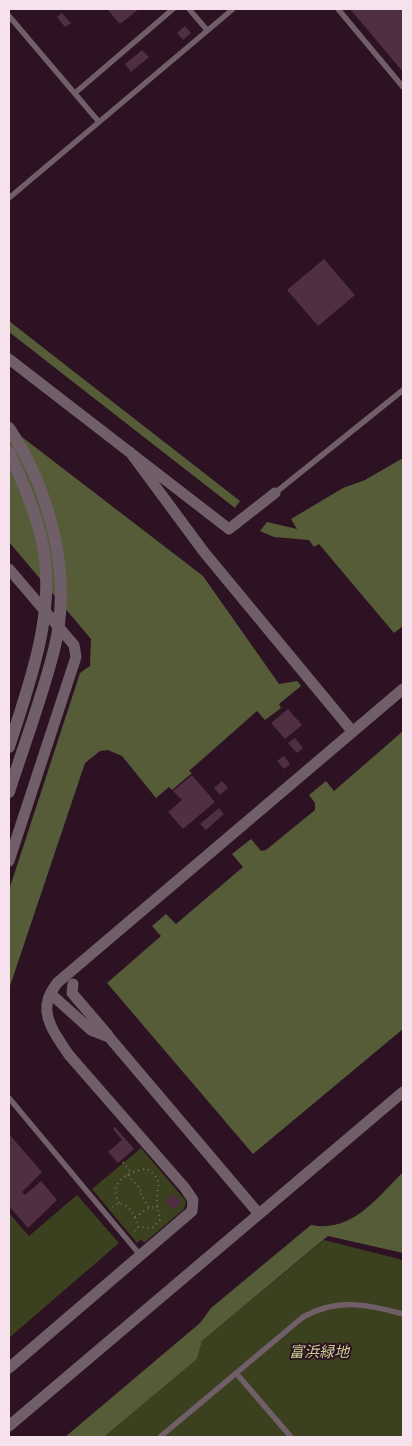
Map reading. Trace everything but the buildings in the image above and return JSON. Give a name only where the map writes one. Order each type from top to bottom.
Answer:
[{"type":"street","points":[[9,359],[229,529],[275,493]]},
{"type":"street","points":[[9,428],[40,485],[53,528],[58,562],[60,607],[55,649],[9,792]]},
{"type":"street","points":[[9,452],[31,503],[42,542],[46,572],[43,624],[33,674],[9,747]]},
{"type":"street","points":[[130,452],[204,552],[352,731]]},
{"type":"street","points":[[9,569],[74,645],[76,657],[9,861]]},
{"type":"street","points":[[9,1368],[187,1218],[192,1211],[193,1200],[69,1055],[55,1035],[47,1015],[47,1000],[57,982],[403,689]]},
{"type":"street","points":[[73,984],[72,992],[259,1214]]},
{"type":"street","points":[[51,994],[91,1030],[109,1037]]},
{"type":"street","points":[[9,1426],[403,1092]]},
{"type":"lane","points":[[75,93],[173,9]]},
{"type":"lane","points":[[189,9],[207,30]]},
{"type":"lane","points":[[9,198],[232,9]]},
{"type":"lane","points":[[338,9],[403,87]]},
{"type":"lane","points":[[9,16],[99,122]]},
{"type":"lane","points":[[275,493],[403,390]]},
{"type":"lane","points":[[9,1098],[142,1256]]},
{"type":"lane","points":[[160,1437],[303,1317],[320,1309],[343,1303],[373,1306],[403,1314]]},
{"type":"lane","points":[[236,1373],[290,1437]]},
{"type":"path","points":[[123,1162],[133,1183],[138,1186],[149,1208]]},
{"type":"path","points":[[119,1203],[115,1190],[116,1184],[129,1174],[147,1170],[156,1177],[159,1191],[158,1207],[160,1220],[152,1228],[138,1227]]},
{"type":"path","points":[[104,1213],[119,1203]]},
{"type":"path","points":[[119,1203],[124,1204],[135,1217],[138,1227]]},
{"type":"path","points":[[135,1217],[149,1208],[158,1207]]},
{"type":"path","points":[[127,1239],[138,1227]]},
{"type":"green space","points":[[141,1148],[186,1201],[184,1209],[144,1243],[141,1239],[137,1243],[92,1189]]},
{"type":"green space","points":[[77,1195],[119,1243],[9,1338],[9,1213],[29,1236]]},
{"type":"green space","name":"富浜緑地","points":[[324,1240],[403,1260],[403,1437],[104,1437],[197,1359],[202,1341]]},
{"type":"shaded area","points":[[9,321],[240,501],[235,508],[9,332]]},
{"type":"shaded area","points":[[9,427],[203,576],[279,684],[297,681],[301,686],[279,704],[281,708],[265,720],[257,711],[189,771],[192,773],[172,790],[169,787],[156,798],[122,756],[108,750],[100,751],[85,763],[9,989],[9,890],[80,673],[90,666],[91,639],[9,542]]},
{"type":"shaded area","points":[[403,458],[403,626],[394,633],[319,544],[314,547],[309,540],[274,537],[260,531],[267,522],[297,529],[291,519],[343,488],[365,480]]},
{"type":"shaded area","points":[[403,731],[403,1029],[253,1154],[107,983],[161,936],[152,926],[166,914],[176,924],[243,867],[232,854],[251,839],[261,851],[266,850],[315,810],[315,803],[309,795],[326,781],[334,791]]},
{"type":"shaded area","points":[[403,1172],[403,1253],[328,1236],[202,1341],[197,1359],[104,1437],[65,1437],[200,1323],[211,1308],[311,1225],[326,1226],[339,1224],[351,1219],[373,1202]]}]
